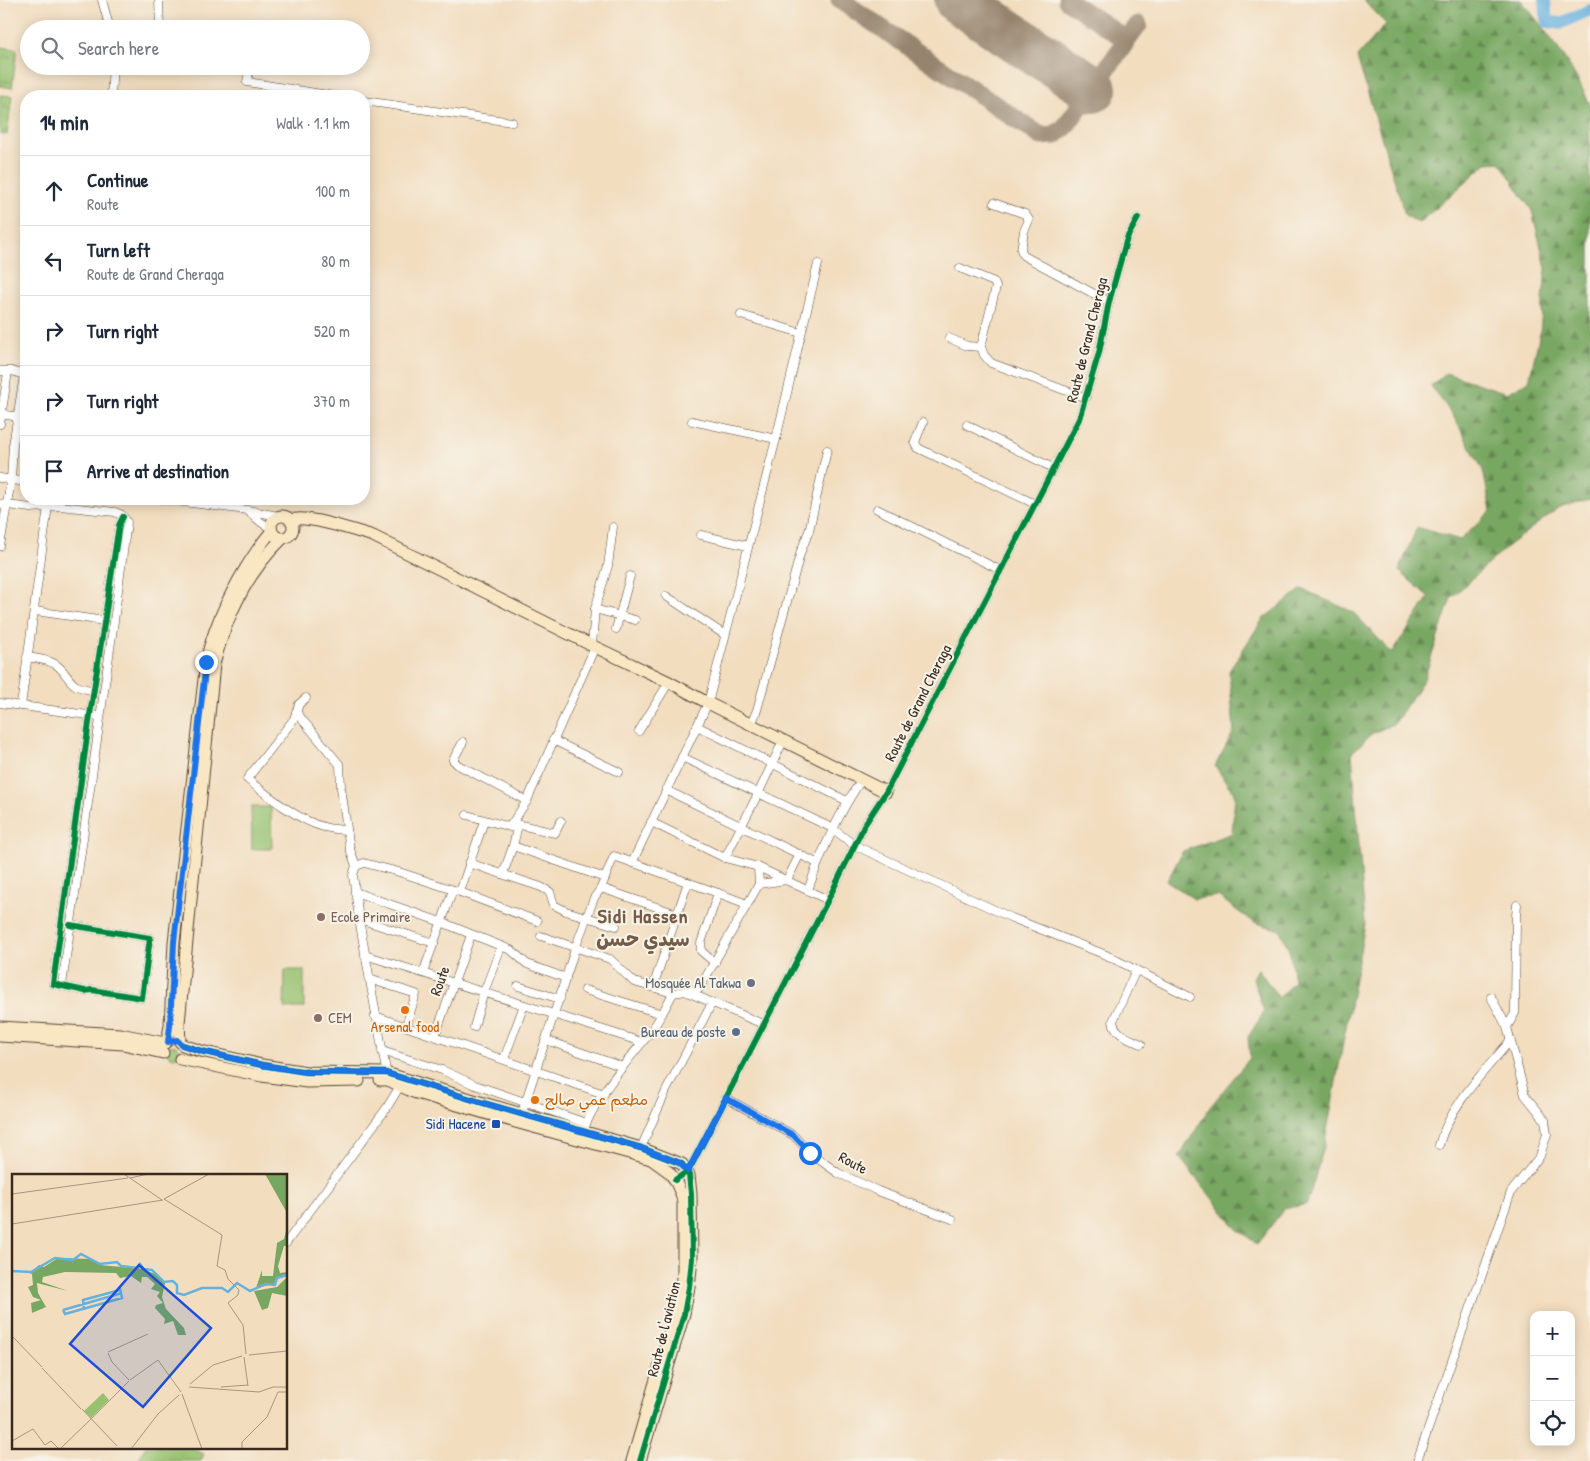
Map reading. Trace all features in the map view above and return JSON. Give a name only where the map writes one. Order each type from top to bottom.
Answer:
[{"type":"street","points":[[102,0],[108,20]]},
{"type":"street","points":[[159,0],[160,20]]},
{"type":"street","points":[[111,90],[112,75]]},
{"type":"street","points":[[248,75],[247,82],[297,90]]},
{"type":"street","points":[[370,102],[512,122]]},
{"type":"street","points":[[994,203],[1025,214],[1029,220],[1024,232],[1021,250],[1024,256],[1109,302]]},
{"type":"street","name":"Route de Grand Cheraga","points":[[675,1180],[688,1171],[828,900],[854,845],[886,792],[1079,419],[1099,353],[1109,302],[1127,238],[1138,218]]},
{"type":"street","points":[[632,862],[708,703],[776,440],[818,264]]},
{"type":"street","points":[[960,268],[994,282],[996,287],[982,347],[984,355],[991,363],[1086,398]]},
{"type":"street","points":[[741,315],[801,332]]},
{"type":"street","points":[[949,338],[967,346],[982,347]]},
{"type":"street","points":[[0,424],[4,372],[20,374]]},
{"type":"street","points":[[1,414],[20,417]]},
{"type":"street","points":[[692,421],[776,440]]},
{"type":"street","points":[[923,422],[915,442],[918,448],[1035,504]]},
{"type":"street","points":[[967,425],[1053,468]]},
{"type":"street","points":[[0,546],[3,505],[11,480],[11,468],[20,426]]},
{"type":"street","points":[[751,725],[757,710],[801,551],[809,531],[827,450]]},
{"type":"street","points":[[0,478],[20,481]]},
{"type":"street","points":[[3,505],[31,508],[48,506],[115,512],[124,517],[127,524],[62,985]]},
{"type":"street","points":[[207,505],[286,516],[289,530]]},
{"type":"street","points":[[21,706],[48,506]]},
{"type":"street","points":[[877,509],[1000,570]]},
{"type":"street","points":[[247,510],[278,537],[289,530],[322,522],[373,536],[593,646],[670,682],[782,741],[886,792]]},
{"type":"street","points":[[278,516],[272,521],[271,529],[229,596],[218,619],[209,649],[204,674],[174,942],[170,1026],[165,1046],[166,1058],[170,1061],[180,1059],[262,1076],[307,1082],[387,1077],[400,1086],[414,1092],[522,1113],[651,1159],[669,1172],[679,1188],[683,1204],[681,1286],[676,1311],[632,1461]]},
{"type":"street","points":[[70,924],[150,938],[142,998],[92,990],[85,991],[53,984],[90,715],[119,525],[124,517]]},
{"type":"street","points":[[561,821],[556,833],[512,823],[527,800],[593,646],[595,609],[608,566],[613,527]]},
{"type":"street","points":[[180,1059],[184,1051],[181,1044],[179,1023],[214,664],[225,628],[238,600],[264,558],[289,530]]},
{"type":"street","points":[[701,534],[748,546]]},
{"type":"street","points":[[616,629],[630,576]]},
{"type":"street","points":[[666,596],[725,635]]},
{"type":"street","points":[[595,609],[636,620]]},
{"type":"street","points":[[35,611],[105,621]]},
{"type":"street","points":[[27,657],[46,660],[60,668],[73,683],[94,691]]},
{"type":"street","points":[[639,730],[670,682]]},
{"type":"street","points":[[306,698],[299,704],[294,719],[247,779],[268,797],[299,816],[322,827],[347,831]]},
{"type":"street","points":[[0,702],[100,716]]},
{"type":"street","points":[[296,712],[340,765],[347,831],[350,849],[356,866],[353,875],[358,919],[387,1077]]},
{"type":"street","points":[[697,726],[846,801]]},
{"type":"street","points":[[552,740],[619,772]]},
{"type":"street","points":[[725,858],[758,794],[782,741]]},
{"type":"street","points":[[463,742],[453,760],[458,765],[527,800]]},
{"type":"street","points":[[682,757],[832,828],[854,845],[1012,918],[1106,955],[1190,998]]},
{"type":"street","points":[[808,890],[832,828],[846,801],[862,779]]},
{"type":"street","points":[[666,790],[818,863]]},
{"type":"street","points":[[467,815],[517,829],[503,874]]},
{"type":"street","points":[[423,973],[441,922],[469,863],[484,821]]},
{"type":"street","points":[[651,822],[725,858],[758,867],[828,900]]},
{"type":"street","points":[[513,846],[605,878]]},
{"type":"street","points":[[787,880],[800,854]]},
{"type":"street","points":[[522,1113],[576,946],[594,898],[601,888],[614,856],[747,904]]},
{"type":"street","points":[[356,866],[364,863],[374,865],[456,891],[537,921]]},
{"type":"street","points":[[469,863],[541,887],[550,892],[554,905],[616,926]]},
{"type":"street","points":[[541,936],[610,958],[634,982],[673,993],[699,989],[759,884],[758,867]]},
{"type":"street","points":[[759,884],[787,880]]},
{"type":"street","points":[[653,987],[688,882]]},
{"type":"street","points":[[601,888],[677,914]]},
{"type":"street","points":[[355,892],[441,922],[511,950],[526,964],[566,978]]},
{"type":"street","points":[[715,963],[701,951],[701,943],[718,893]]},
{"type":"street","points":[[1507,1027],[1515,1013],[1516,916],[1518,905]]},
{"type":"street","points":[[358,919],[434,943]]},
{"type":"street","name":"Route","points":[[435,1036],[471,935]]},
{"type":"street","points":[[474,1027],[484,992],[501,947]]},
{"type":"street","points":[[365,955],[642,1042]]},
{"type":"street","points":[[1136,970],[1113,1022],[1117,1032],[1141,1044]]},
{"type":"street","points":[[369,979],[416,994],[406,1026]]},
{"type":"street","points":[[518,986],[560,999]]},
{"type":"street","points":[[586,990],[662,1014]]},
{"type":"street","points":[[687,992],[763,1024]]},
{"type":"street","points":[[584,1128],[604,1094],[662,1014],[673,993]]},
{"type":"street","points":[[1417,1461],[1511,1192],[1540,1156],[1547,1134],[1546,1120],[1525,1095],[1507,1027],[1491,997]]},
{"type":"street","points":[[641,1148],[666,1091],[712,1003]]},
{"type":"street","points":[[504,1059],[524,1005]]},
{"type":"street","points":[[375,1016],[604,1094]]},
{"type":"street","points":[[0,1027],[120,1034],[165,1046]]},
{"type":"street","points":[[0,1036],[165,1046],[174,1040],[201,1051],[253,1063],[306,1072],[387,1077],[584,1128],[678,1162],[688,1171]]},
{"type":"street","points":[[546,1040],[623,1067]]},
{"type":"street","points":[[1439,1146],[1443,1131],[1452,1112],[1510,1041]]},
{"type":"street","points":[[382,1051],[442,1070],[475,1085],[522,1113]]},
{"type":"street","points":[[288,1240],[386,1109],[400,1086]]},
{"type":"street","name":"Route","points":[[726,1098],[793,1135],[810,1153],[838,1173],[878,1191],[952,1219]]},
{"type":"street","name":"Route de l'aviation","points":[[640,1461],[684,1314],[689,1287],[692,1233],[691,1194],[688,1171]]},
{"type":"green space","points":[[1364,0],[1521,0],[1550,37],[1584,91],[1590,105],[1590,499],[1559,508],[1510,544],[1451,598],[1424,679],[1395,723],[1371,734],[1352,753],[1365,924],[1324,1147],[1307,1204],[1284,1209],[1257,1244],[1237,1229],[1179,1157],[1210,1107],[1250,1058],[1248,1037],[1264,1012],[1253,978],[1258,969],[1279,998],[1294,981],[1290,953],[1280,930],[1254,922],[1218,896],[1194,899],[1167,881],[1183,851],[1232,833],[1235,795],[1215,766],[1234,731],[1229,671],[1263,619],[1302,589],[1353,612],[1392,653],[1429,597],[1399,571],[1417,527],[1460,540],[1491,511],[1483,470],[1452,414],[1431,386],[1446,373],[1507,393],[1529,381],[1540,333],[1546,268],[1532,211],[1500,162],[1487,163],[1419,223],[1405,215],[1357,57],[1386,24]]},
{"type":"green space","points":[[0,47],[17,49],[12,88],[0,86]]},
{"type":"green space","points":[[0,95],[12,96],[7,135],[0,134]]},
{"type":"green space","points":[[251,807],[271,807],[272,849],[252,849]]},
{"type":"green space","points":[[285,970],[304,970],[304,1008],[284,1008]]},
{"type":"green space","points":[[175,1045],[178,1046],[178,1056],[171,1057],[168,1056],[167,1049],[168,1046]]},
{"type":"green space","points":[[144,1448],[191,1448],[204,1454],[201,1461],[138,1461]]},
{"type":"waterway","points":[[1545,0],[1548,22],[1561,23],[1590,10]]},
{"type":"taxiway","points":[[840,0],[1041,136],[1055,135],[1065,127],[1138,25]]},
{"type":"taxiway","points":[[1067,0],[1127,40]]},
{"type":"runway","points":[[958,0],[1093,89]]},
{"type":"cycle path","points":[[675,1180],[688,1171],[693,1162],[865,824],[886,792],[1079,419],[1099,353],[1109,302],[1127,238],[1138,218]]},
{"type":"cycle path","points":[[70,925],[150,938],[142,998],[92,990],[85,991],[53,984],[90,715],[119,525],[123,517]]},
{"type":"cycle path","points":[[183,1045],[262,1065],[307,1072],[386,1073],[641,1148],[682,1164],[689,1175],[691,1194],[692,1259],[689,1287],[684,1314],[640,1461]]},
{"type":"place","name":"Ecole Primaire","points":[[321,917]]},
{"type":"place","name":"Mosquée Al Takwa","points":[[751,983]]},
{"type":"place","name":"Arsenal food","points":[[405,1010]]},
{"type":"place","name":"CEM","points":[[318,1018]]},
{"type":"place","name":"Bureau de poste","points":[[736,1032]]},
{"type":"place","name":"مطعم عمي صالح","points":[[535,1100]]},
{"type":"place","name":"Sidi Hacene","points":[[496,1124]]},
{"type":"district","name":"Sidi Hassen سيدي حسن","points":[[643,928]]},
{"type":"route","points":[[206,662],[174,942],[168,1042],[177,1040],[182,1045],[201,1051],[262,1065],[306,1072],[386,1073],[641,1148],[678,1162],[688,1171],[726,1098],[793,1135],[810,1153]]}]
